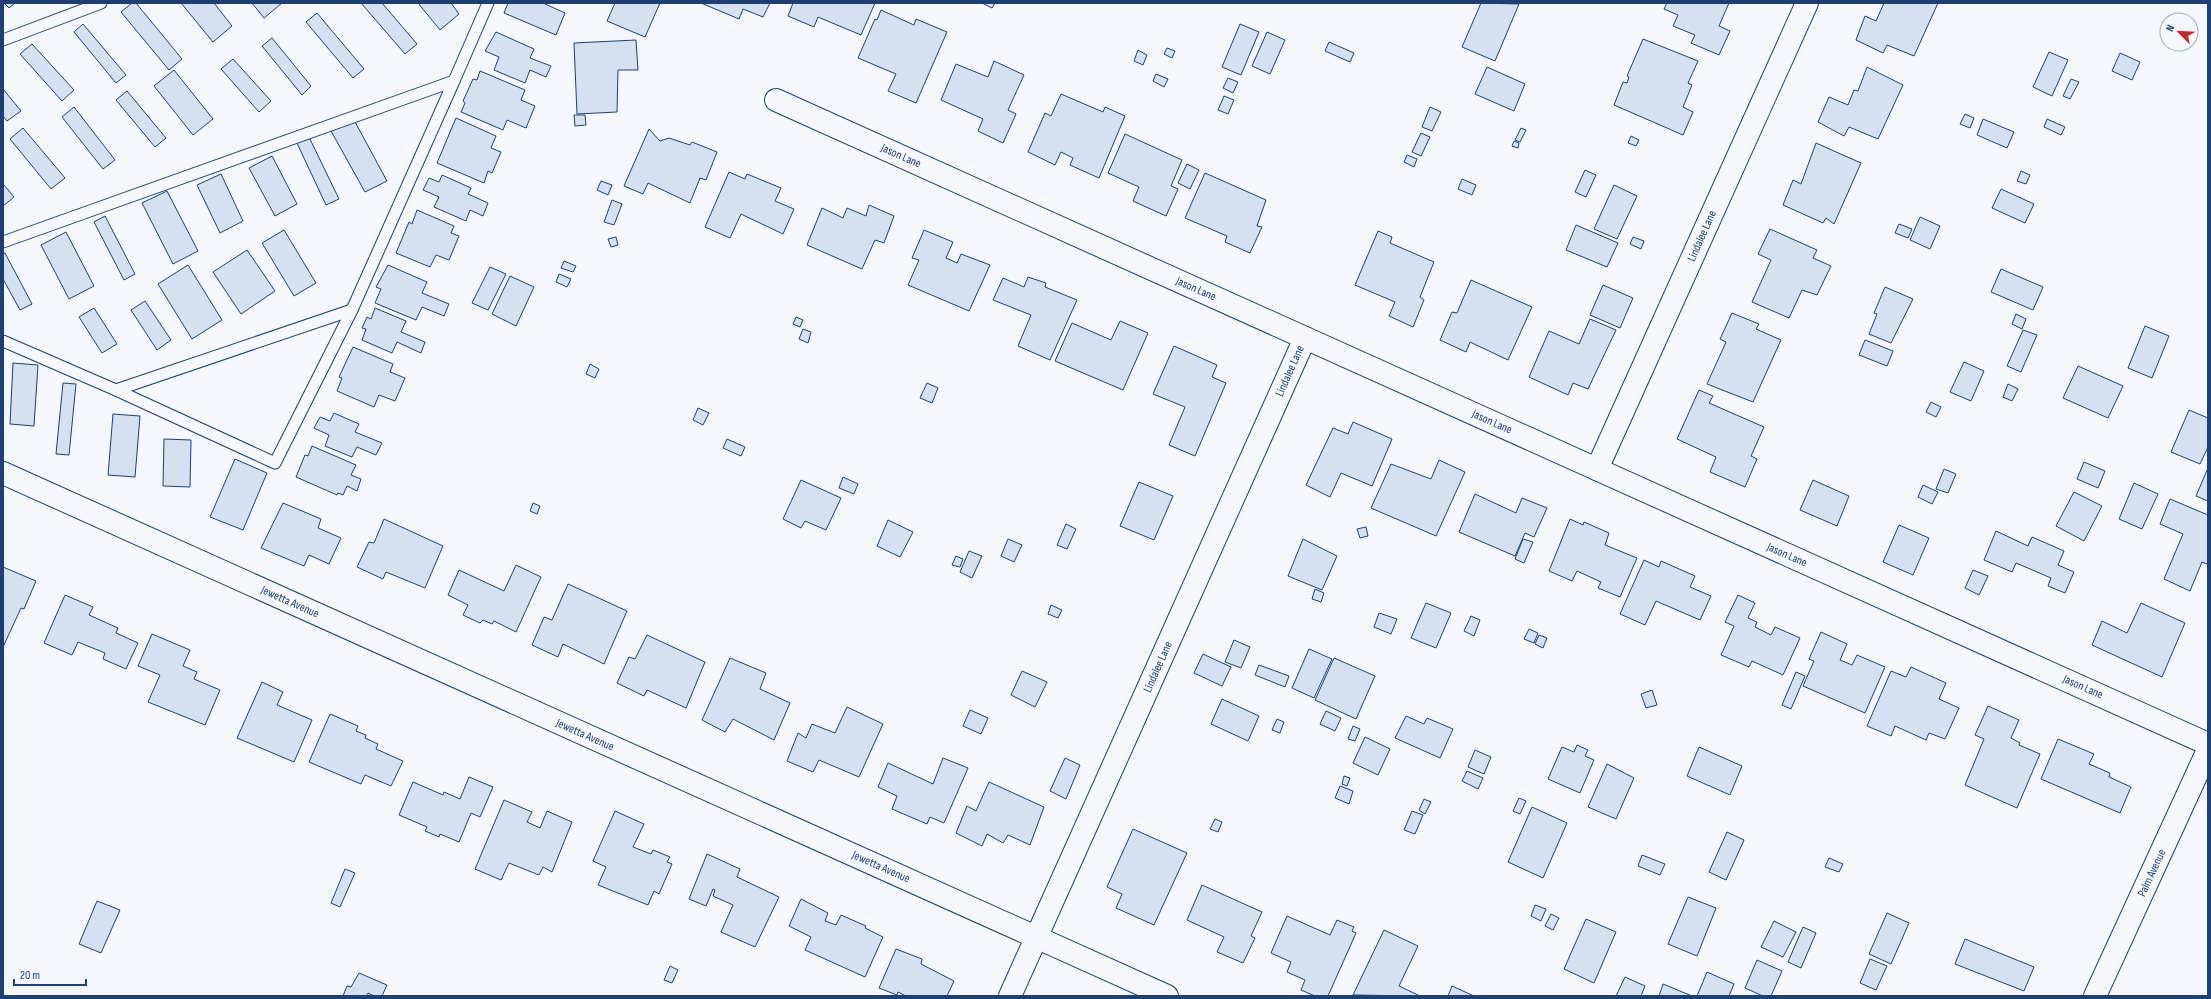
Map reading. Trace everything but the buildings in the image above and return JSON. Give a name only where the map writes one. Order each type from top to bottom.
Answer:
[{"type":"street","name":"Lindalee Lane","points":[[1597,469],[1806,3]]},
{"type":"street","name":"Jason Lane","points":[[776,100],[2208,744]]},
{"type":"street","name":"Lindalee Lane","points":[[1010,996],[1305,338]]},
{"type":"street","name":"Jewetta Avenue","points":[[3,474],[1167,996]]},
{"type":"street","name":"Palm Avenue","points":[[2096,996],[2208,750]]},
{"type":"lane","points":[[3,40],[100,3]]},
{"type":"lane","points":[[3,341],[116,390],[275,463],[352,310],[488,3]]},
{"type":"lane","points":[[3,242],[454,81]]},
{"type":"lane","points":[[116,390],[352,310]]}]
